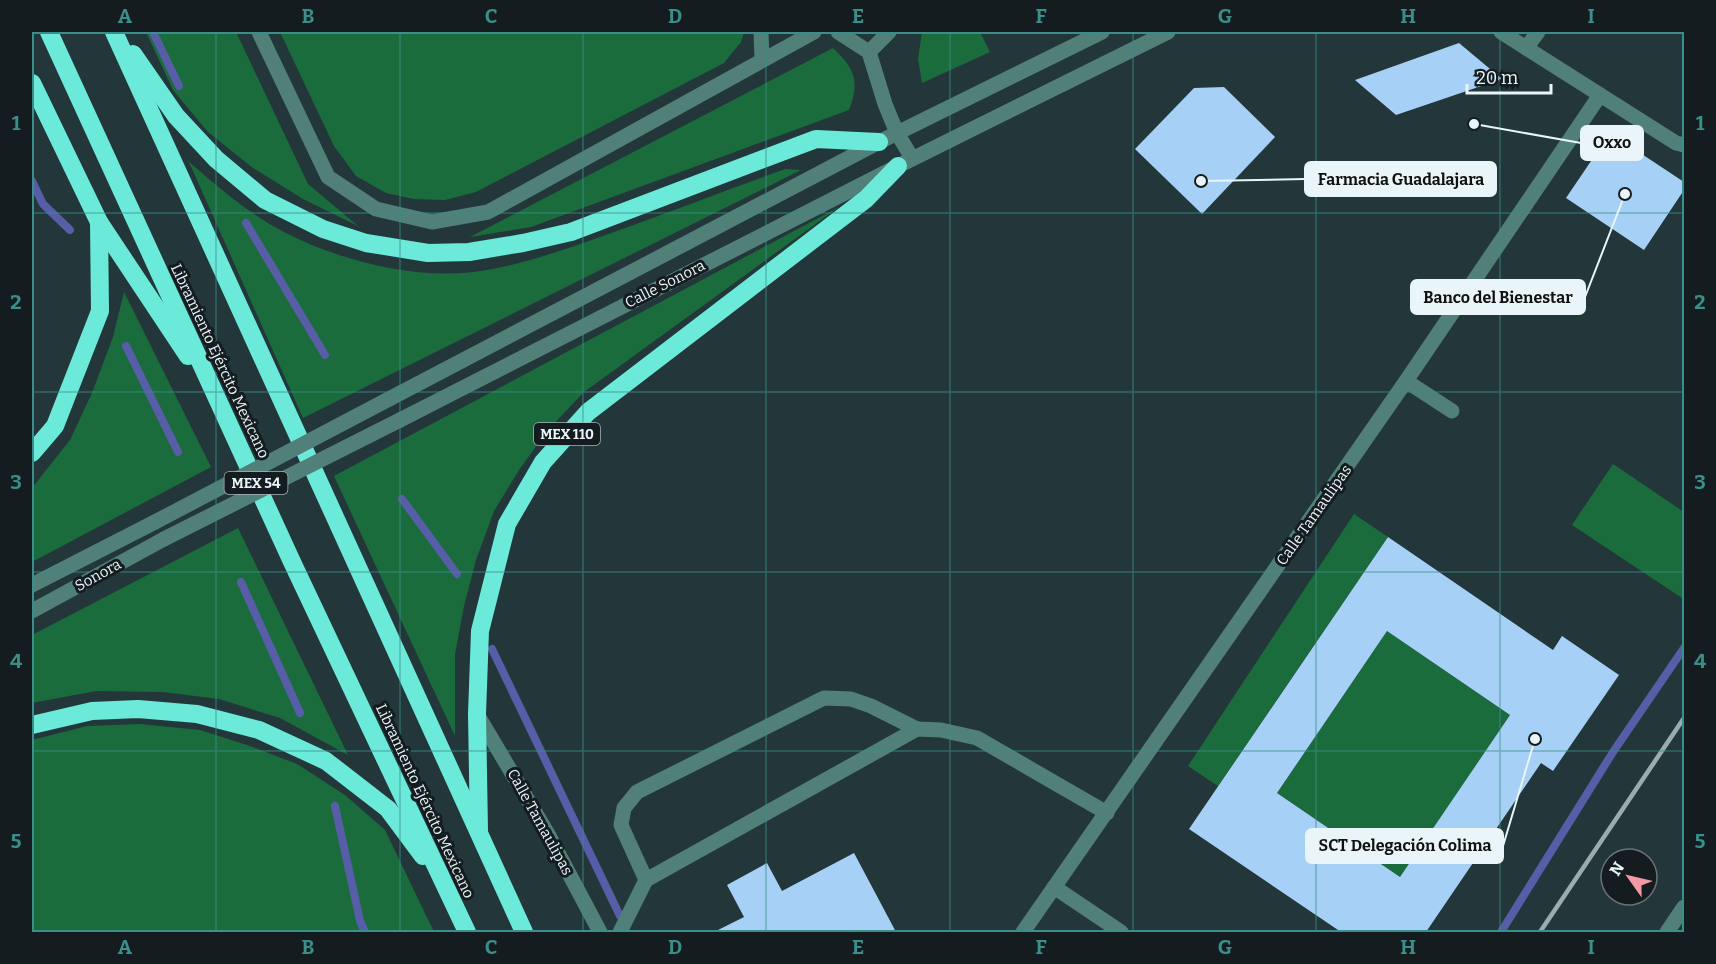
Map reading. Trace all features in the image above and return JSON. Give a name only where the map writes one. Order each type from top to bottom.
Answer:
[{"type":"highway","name":"Libramiento Ejército Mexicano","points":[[49,32],[293,564],[467,933]]},
{"type":"highway","points":[[116,32],[176,116],[216,159],[265,200],[323,229],[366,243],[428,253],[470,252],[570,232],[816,139],[879,142]]},
{"type":"highway","points":[[116,32],[479,838],[524,933]]},
{"type":"highway","points":[[32,83],[99,222],[219,403]]},
{"type":"highway","name":"MEX 110","points":[[479,838],[477,714],[480,631],[507,524],[543,462],[588,412],[866,199],[905,162]]},
{"type":"highway","points":[[32,453],[56,426],[100,311],[99,222]]},
{"type":"highway","points":[[32,725],[92,711],[138,709],[197,714],[259,730],[326,761],[388,809],[448,890]]},
{"type":"street","points":[[259,32],[328,177],[376,210],[432,222],[488,212],[814,32]]},
{"type":"street","points":[[761,32],[762,60]]},
{"type":"street","points":[[838,32],[869,52],[905,162]]},
{"type":"street","points":[[869,52],[889,32]]},
{"type":"street","name":"Calle Sonora","points":[[155,522],[879,142],[1102,32]]},
{"type":"street","name":"Calle Sonora","points":[[164,539],[905,162],[1168,32]]},
{"type":"street","points":[[1501,32],[1684,145]]},
{"type":"street","points":[[1526,48],[1538,32]]},
{"type":"street","name":"Calle Tamaulipas","points":[[1023,933],[1406,381],[1600,95]]},
{"type":"street","points":[[1406,381],[1452,411]]},
{"type":"street","name":"Sonora","points":[[32,585],[155,522]]},
{"type":"street","name":"Sonora","points":[[32,611],[164,539]]},
{"type":"street","points":[[646,880],[621,825],[624,808],[637,792],[824,698],[851,699],[871,706],[917,729],[941,730],[977,738],[1107,813]]},
{"type":"street","name":"Calle Tamaulipas","points":[[477,714],[548,834],[600,933]]},
{"type":"street","points":[[620,933],[646,880],[917,729]]},
{"type":"street","points":[[1054,886],[1121,933]]},
{"type":"street","points":[[1667,933],[1684,907]]},
{"type":"green space","points":[[146,32],[236,32],[308,184],[358,226],[303,199],[253,168],[208,132],[173,90]]},
{"type":"green space","points":[[280,32],[744,32],[741,42],[724,63],[476,192],[445,200],[414,199],[386,193],[356,176],[334,146]]},
{"type":"green space","points":[[922,32],[980,32],[990,52],[922,83],[918,59]]},
{"type":"green space","points":[[833,48],[851,69],[855,83],[849,110],[531,227],[470,237]]},
{"type":"green space","points":[[189,162],[246,209],[307,243],[383,267],[436,273],[487,270],[524,262],[595,239],[785,169],[801,170],[303,418]]},
{"type":"green space","points":[[839,207],[584,392],[547,431],[519,470],[494,511],[476,560],[455,654],[455,736],[334,476]]},
{"type":"green space","points":[[124,292],[211,467],[32,562],[32,488],[70,440],[92,393],[113,337]]},
{"type":"green space","points":[[1613,464],[1684,512],[1684,595],[1682,598],[1572,525]]},
{"type":"green space","points":[[1354,514],[1388,537],[1218,786],[1188,766]]},
{"type":"green space","points":[[238,528],[348,755],[280,718],[219,699],[163,692],[96,691],[32,703],[32,635]]},
{"type":"green space","points":[[1387,631],[1510,715],[1400,877],[1277,793]]},
{"type":"green space","points":[[140,724],[200,730],[250,746],[297,764],[345,795],[385,830],[434,932],[32,932],[32,740],[87,726]]},
{"type":"building","points":[[1459,43],[1502,79],[1396,115],[1355,80]]},
{"type":"building","points":[[1224,87],[1275,137],[1202,214],[1135,149],[1194,88]]},
{"type":"building","points":[[1610,133],[1684,182],[1684,190],[1644,250],[1566,198]]},
{"type":"building","points":[[1388,537],[1553,650],[1562,636],[1619,675],[1553,771],[1541,763],[1426,932],[1341,932],[1189,829]],"holes":[[[1387,631],[1510,715],[1400,877],[1277,793]]]},
{"type":"building","points":[[854,853],[896,932],[714,932],[744,917],[727,885],[767,863],[782,891]]},
{"type":"waterway","points":[[153,32],[179,86]]},
{"type":"waterway","points":[[32,181],[43,204],[70,230]]},
{"type":"waterway","points":[[246,223],[325,355]]},
{"type":"waterway","points":[[126,346],[178,452]]},
{"type":"waterway","points":[[402,499],[457,574]]},
{"type":"waterway","points":[[241,582],[300,713]]},
{"type":"waterway","points":[[1501,932],[1613,752],[1684,648]]},
{"type":"waterway","points":[[492,649],[620,916]]},
{"type":"waterway","points":[[335,806],[360,921],[365,932]]},
{"type":"railway","points":[[1540,932],[1684,718]]},
{"type":"place","name":"Oxxo","points":[[1474,124]]},
{"type":"place","name":"Farmacia Guadalajara","points":[[1201,181]]},
{"type":"place","name":"Banco del Bienestar","points":[[1625,194]]},
{"type":"place","name":"SCT Delegación Colima","points":[[1535,739]]}]
